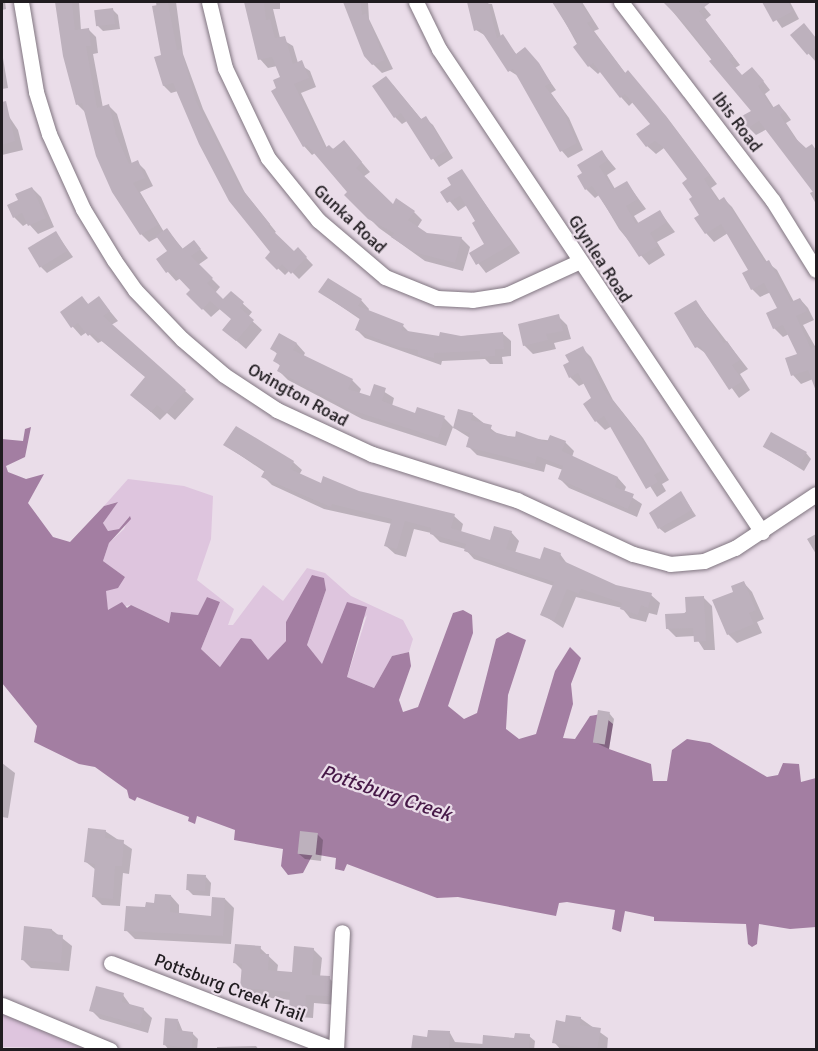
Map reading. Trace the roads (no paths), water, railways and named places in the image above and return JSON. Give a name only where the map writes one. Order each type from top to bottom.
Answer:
[{"type":"street","name":"Ovington Road","points":[[21,2],[36,92],[49,134],[83,209],[141,297],[224,375],[277,410],[331,438],[517,500],[651,560],[684,565],[704,561],[762,532],[816,494]]},
{"type":"street","name":"Gunka Road","points":[[209,2],[225,68],[268,158],[318,220],[385,277],[437,298],[472,300],[508,294],[578,262]]},
{"type":"street","name":"Glynlea Road","points":[[416,2],[439,49],[578,262],[762,532]]},
{"type":"street","name":"Ibis Road","points":[[621,2],[773,201],[816,270]]},
{"type":"street","points":[[335,1050],[342,932]]},
{"type":"street","name":"Pottsburg Creek Trail","points":[[111,963],[335,1050]]},
{"type":"street","points":[[2,1005],[110,1050]]},
{"type":"water","name":"Pottsburg Creek","points":[[31,427],[25,457],[6,466],[8,472],[26,479],[44,474],[28,503],[53,537],[70,542],[104,506],[118,502],[103,523],[108,531],[119,529],[130,516],[131,519],[109,543],[103,561],[125,577],[118,588],[106,591],[108,610],[122,602],[127,608],[131,605],[169,623],[171,612],[198,615],[207,597],[220,602],[201,649],[220,667],[241,638],[251,639],[268,660],[286,641],[286,622],[312,575],[324,578],[326,590],[307,645],[322,664],[347,602],[367,607],[347,677],[374,688],[392,656],[409,652],[411,666],[399,700],[403,712],[418,707],[453,613],[463,610],[472,615],[473,633],[448,706],[464,719],[477,713],[496,639],[508,632],[526,640],[508,695],[506,729],[519,739],[536,734],[555,671],[570,647],[581,658],[571,684],[573,704],[563,738],[575,739],[590,716],[601,714],[613,724],[609,749],[651,764],[653,781],[667,781],[672,750],[687,739],[710,743],[767,777],[778,775],[783,763],[799,764],[801,782],[816,778],[816,927],[790,929],[759,924],[757,944],[752,947],[748,944],[746,924],[654,921],[654,917],[625,911],[621,932],[612,929],[615,910],[567,902],[559,903],[556,916],[458,897],[437,898],[347,864],[344,871],[335,869],[336,858],[313,854],[303,873],[288,875],[281,866],[283,849],[234,840],[235,830],[197,816],[195,824],[188,821],[189,817],[137,797],[135,801],[129,798],[127,790],[95,767],[79,764],[34,742],[37,726],[2,683],[2,439],[23,441],[25,429]]}]
